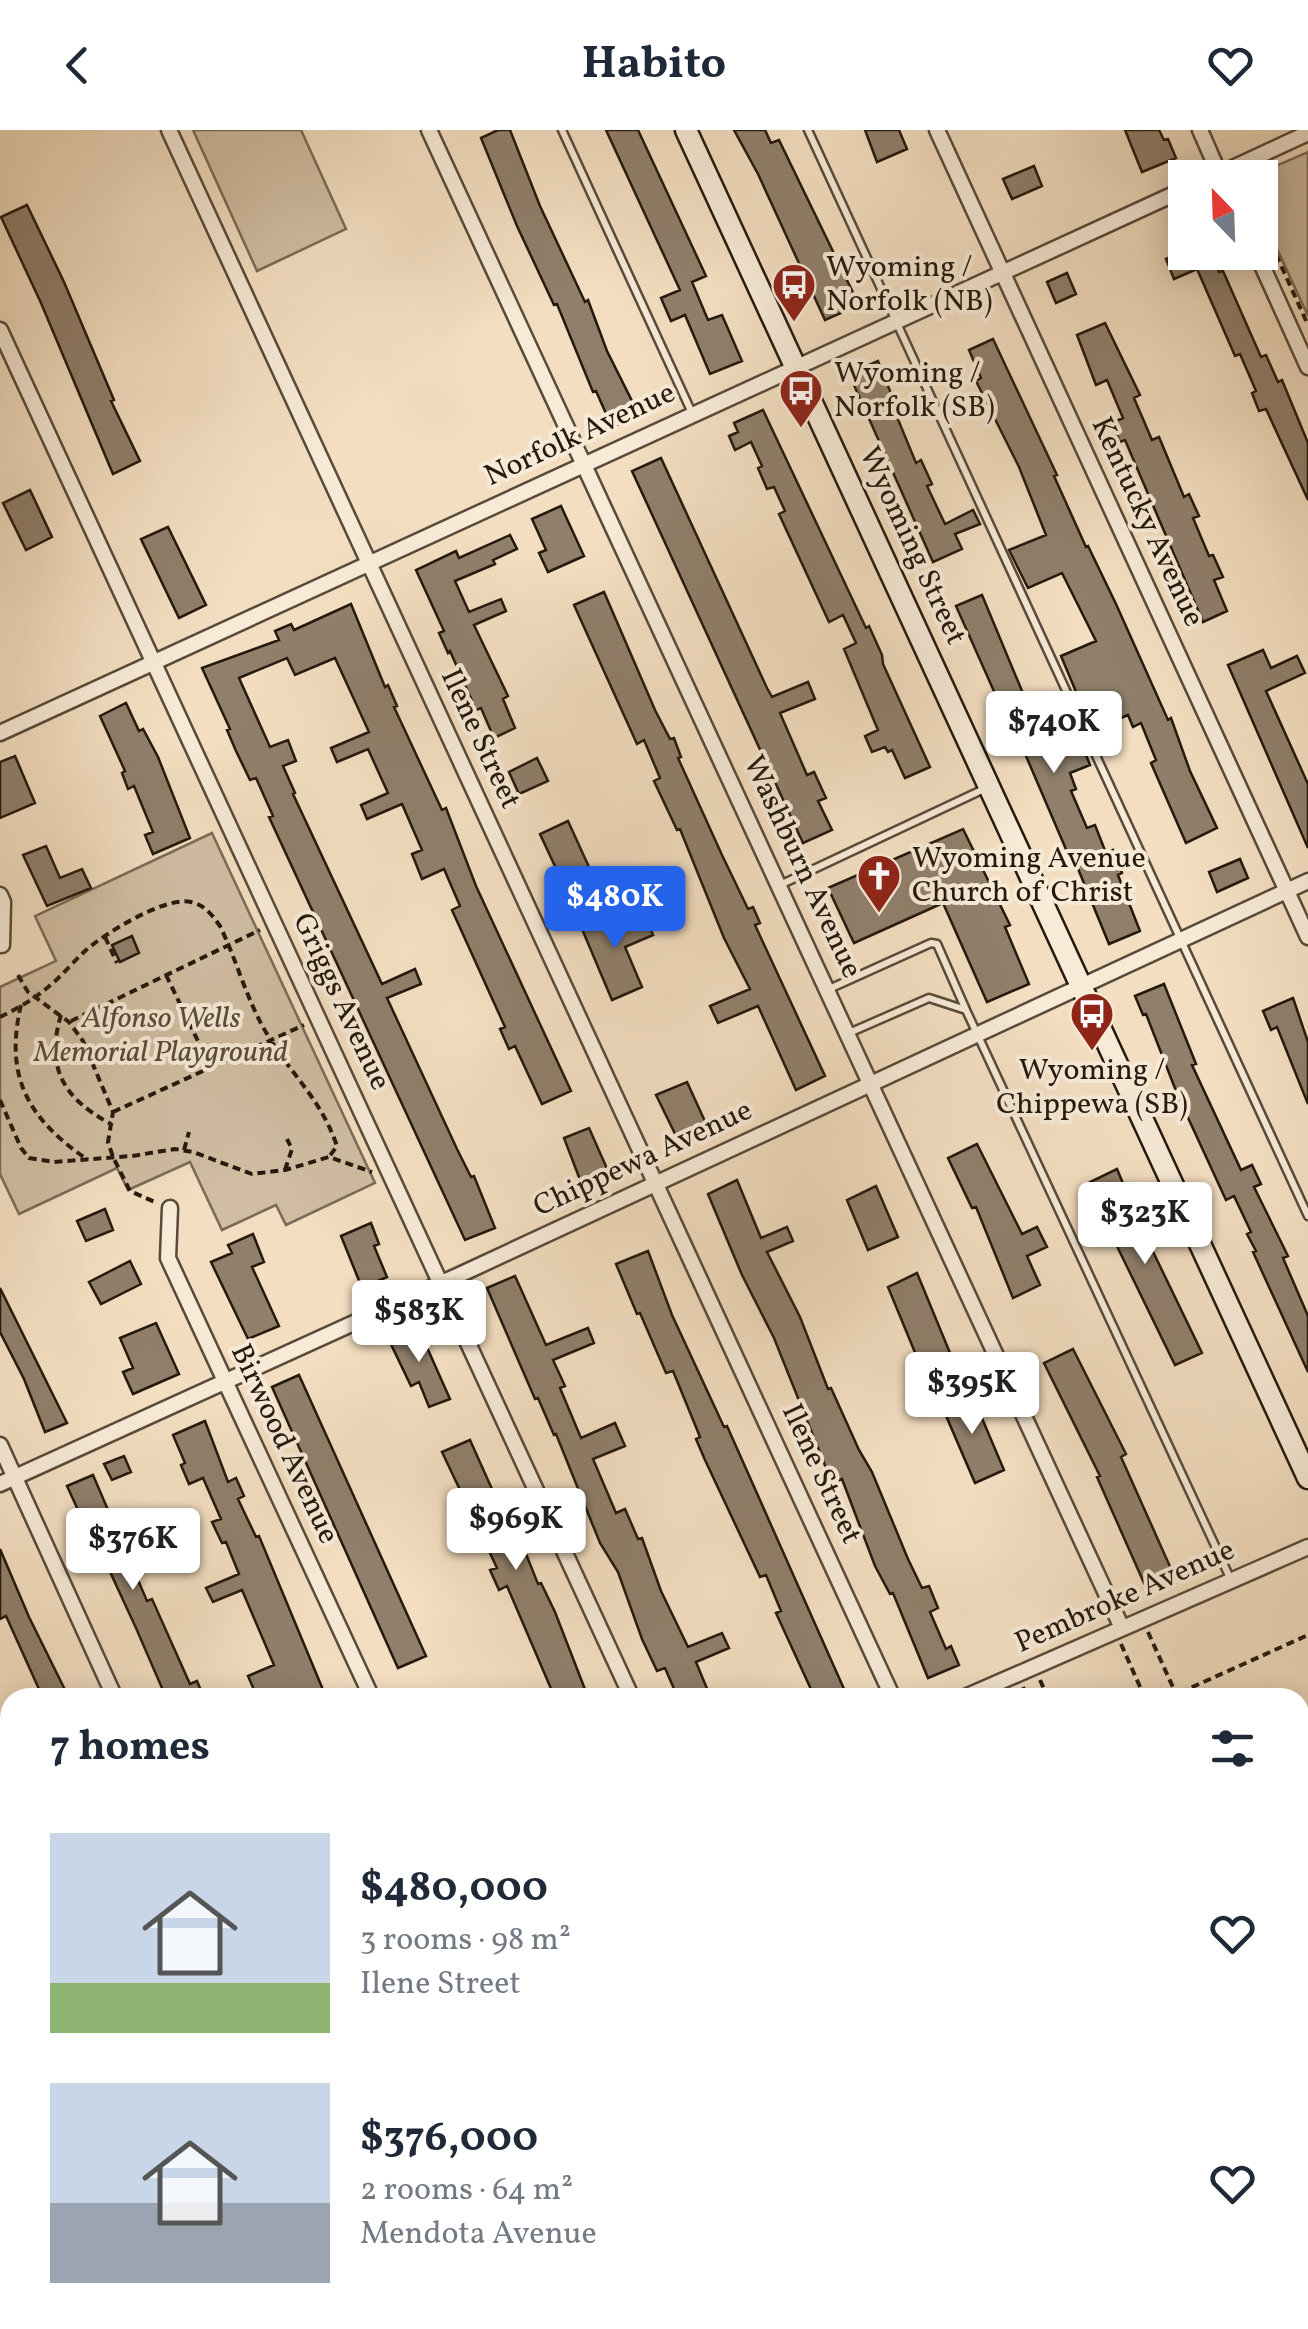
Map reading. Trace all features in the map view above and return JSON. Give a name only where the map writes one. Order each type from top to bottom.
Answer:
[{"type":"street","name":"Ilene Street","points":[[169,130],[887,1688]]},
{"type":"street","name":"Washburn Avenue","points":[[430,130],[1122,1628]]},
{"type":"street","name":"Wyoming Street","points":[[686,130],[1308,1478]]},
{"type":"street","name":"Kentucky Avenue","points":[[936,130],[1308,938]]},
{"type":"street","points":[[1200,130],[1211,160]]},
{"type":"street","points":[[1251,160],[1308,133]]},
{"type":"street","name":"Norfolk Avenue","points":[[0,733],[1168,197]]},
{"type":"street","points":[[1264,270],[1308,366]]},
{"type":"street","name":"Griggs Avenue","points":[[0,330],[627,1688]]},
{"type":"street","name":"Chippewa Avenue","points":[[7,1481],[1308,881]]},
{"type":"street","points":[[0,895],[2,946]]},
{"type":"street","name":"Birwood Avenue","points":[[170,1208],[168,1258],[367,1688]]},
{"type":"street","points":[[0,1445],[7,1481],[110,1688]]},
{"type":"street","name":"Pembroke Avenue","points":[[986,1688],[1308,1547]]},
{"type":"lane","points":[[562,130],[692,414]]},
{"type":"lane","points":[[808,130],[1308,1216]]},
{"type":"lane","points":[[780,886],[990,787]]},
{"type":"lane","points":[[829,989],[936,944],[1231,1580]]},
{"type":"lane","points":[[849,1033],[930,998],[966,1010]]},
{"type":"path","points":[[1278,258],[1308,324]]},
{"type":"path","points":[[0,1017],[34,997],[105,937],[161,906],[195,902],[209,911],[272,1040],[303,1080],[331,1130],[336,1146],[329,1157]]},
{"type":"path","points":[[69,1022],[260,930]]},
{"type":"path","points":[[105,937],[117,963]]},
{"type":"path","points":[[18,975],[34,997],[69,1022],[84,1041],[113,1112],[108,1142],[130,1191],[170,1208]]},
{"type":"path","points":[[166,975],[211,1068]]},
{"type":"path","points":[[21,1005],[14,1033],[15,1065],[25,1096],[38,1118],[88,1160]]},
{"type":"path","points":[[60,1015],[54,1055],[60,1079],[76,1101],[112,1124]]},
{"type":"path","points":[[113,1112],[304,1025]]},
{"type":"path","points":[[0,1100],[29,1158],[54,1162],[184,1150],[252,1174],[285,1170],[329,1157],[372,1172]]},
{"type":"path","points":[[184,1150],[189,1132]]},
{"type":"path","points":[[285,1170],[292,1148],[287,1139]]},
{"type":"path","points":[[1148,1632],[1173,1688]]},
{"type":"path","points":[[1188,1688],[1308,1634]]},
{"type":"path","points":[[1121,1644],[1141,1688]]},
{"type":"path","points":[[1040,1680],[1044,1688]]},
{"type":"green space","points":[[193,130],[301,130],[346,229],[257,271]]},
{"type":"green space","points":[[1308,152],[1308,316],[1278,251],[1278,165]]},
{"type":"green space","name":"Alfonso Wells Memorial Playground","points":[[212,833],[375,1183],[286,1225],[276,1205],[222,1230],[190,1162],[128,1190],[117,1168],[19,1214],[0,1174],[0,987],[56,961],[35,916]]},
{"type":"building","points":[[498,130],[510,130],[540,206],[585,302],[588,300],[607,351],[639,415],[612,427],[517,226],[481,138]]},
{"type":"building","points":[[606,130],[638,130],[706,276],[692,282],[708,320],[722,315],[742,361],[710,374],[685,315],[671,321],[661,298],[680,290]]},
{"type":"building","points":[[734,130],[765,130],[771,143],[779,140],[859,305],[825,320]]},
{"type":"building","points":[[865,130],[899,130],[907,149],[877,162]]},
{"type":"building","points":[[1125,130],[1159,130],[1164,140],[1168,139],[1176,158],[1142,172]]},
{"type":"building","points":[[1034,166],[1042,186],[1012,199],[1003,179]]},
{"type":"building","points":[[27,205],[140,461],[113,474],[1,217]]},
{"type":"building","points":[[1170,270],[1195,270],[1174,279]]},
{"type":"building","points":[[1197,270],[1223,271],[1261,357],[1266,355],[1278,382],[1282,380],[1308,443],[1308,500],[1266,409],[1259,411],[1252,393],[1256,391],[1240,354],[1235,356]]},
{"type":"building","points":[[1067,273],[1076,294],[1056,303],[1047,282]]},
{"type":"building","points":[[1105,323],[1140,395],[1134,398],[1152,440],[1159,437],[1184,497],[1189,494],[1199,516],[1193,518],[1223,577],[1214,580],[1227,611],[1203,622],[1125,440],[1120,442],[1112,423],[1123,418],[1107,380],[1096,385],[1077,335]]},
{"type":"building","points":[[993,339],[1086,547],[1168,720],[1171,718],[1217,828],[1186,843],[1151,763],[1156,760],[1141,723],[1133,727],[1128,715],[1092,730],[1061,656],[1096,641],[1062,573],[1028,588],[1009,550],[1046,535],[1019,467],[976,381],[981,378],[969,350]]},
{"type":"building","points":[[878,361],[900,416],[897,417],[916,463],[921,460],[932,484],[927,486],[945,524],[973,510],[980,524],[955,534],[962,549],[933,562],[849,374]]},
{"type":"building","points":[[763,410],[866,628],[869,626],[930,767],[905,778],[892,750],[888,752],[885,747],[872,752],[865,736],[878,730],[844,649],[856,643],[843,615],[829,622],[779,514],[785,511],[774,487],[767,489],[751,442],[735,450],[729,436],[738,432],[734,423]]},
{"type":"building","points":[[661,458],[772,697],[808,682],[815,699],[780,713],[807,775],[814,772],[826,798],[818,801],[832,830],[803,843],[632,471]]},
{"type":"building","points":[[30,490],[52,537],[26,550],[3,503]]},
{"type":"building","points":[[561,506],[584,556],[548,572],[539,553],[546,550],[532,519]]},
{"type":"building","points":[[168,527],[206,605],[179,618],[141,539]]},
{"type":"building","points":[[510,535],[517,549],[493,560],[495,564],[455,581],[469,612],[501,599],[506,611],[474,625],[508,696],[503,699],[515,728],[494,738],[448,653],[439,633],[444,631],[416,570],[456,551],[459,558]]},
{"type":"building","points":[[604,592],[655,710],[670,739],[674,738],[681,757],[678,758],[722,855],[748,909],[753,907],[760,923],[755,925],[825,1076],[796,1090],[758,1006],[718,1023],[710,1006],[750,989],[724,938],[680,829],[677,830],[654,781],[660,778],[644,740],[637,744],[574,605]]},
{"type":"building","points":[[982,595],[1042,739],[1073,722],[1090,765],[1070,773],[1076,789],[1071,791],[1087,828],[1095,825],[1106,853],[1113,850],[1122,873],[1118,875],[1140,931],[1109,944],[1074,859],[1071,861],[956,606]]},
{"type":"building","points":[[351,604],[385,687],[388,685],[397,706],[394,707],[442,810],[446,808],[476,886],[571,1091],[542,1104],[515,1046],[509,1049],[500,1029],[505,1027],[452,910],[460,906],[444,869],[422,879],[412,854],[422,850],[402,804],[367,819],[361,805],[388,793],[368,749],[337,762],[331,748],[369,732],[335,658],[295,675],[287,658],[239,678],[270,747],[288,740],[296,761],[283,766],[293,794],[382,984],[415,969],[421,984],[387,998],[457,1149],[471,1177],[474,1176],[495,1228],[465,1240],[269,817],[273,816],[256,778],[250,780],[236,751],[202,668],[279,640],[275,631],[291,624],[294,630]]},
{"type":"building","points":[[1263,650],[1271,668],[1297,656],[1305,673],[1266,691],[1308,784],[1308,848],[1228,665]]},
{"type":"building","points":[[126,703],[139,731],[143,729],[158,757],[190,838],[153,854],[145,835],[153,832],[134,786],[128,789],[122,773],[125,771],[100,716]]},
{"type":"building","points":[[15,756],[35,803],[0,818],[0,762]]},
{"type":"building","points":[[537,758],[548,781],[519,794],[509,772]]},
{"type":"building","points":[[568,821],[589,867],[561,879],[540,834]]},
{"type":"building","name":"Wyoming Avenue Church of Christ","points":[[963,829],[1010,925],[1005,927],[1029,984],[987,1002],[943,903],[854,943],[828,888]]},
{"type":"building","points":[[46,846],[60,878],[82,869],[91,888],[47,906],[23,855]]},
{"type":"building","points":[[1240,859],[1248,878],[1217,892],[1209,872]]},
{"type":"building","points":[[607,909],[617,930],[646,918],[653,935],[625,947],[642,987],[612,1000],[579,922]]},
{"type":"building","points":[[132,936],[139,953],[120,962],[112,945]]},
{"type":"building","points":[[1164,984],[1196,1064],[1192,1065],[1241,1170],[1252,1165],[1261,1184],[1254,1187],[1288,1256],[1283,1258],[1308,1316],[1308,1372],[1253,1252],[1256,1251],[1247,1234],[1251,1232],[1234,1196],[1226,1200],[1135,996]]},
{"type":"building","points":[[1293,998],[1308,1042],[1308,1104],[1277,1027],[1271,1030],[1263,1011]]},
{"type":"building","points":[[687,1082],[709,1130],[679,1142],[656,1095]]},
{"type":"building","points":[[589,1128],[609,1173],[582,1185],[564,1138]]},
{"type":"building","points":[[977,1144],[1022,1234],[1037,1227],[1047,1247],[1027,1256],[1040,1285],[1013,1298],[976,1207],[972,1208],[948,1158]]},
{"type":"building","points":[[1117,1169],[1202,1353],[1175,1365],[1090,1182]]},
{"type":"building","points":[[737,1180],[761,1238],[787,1227],[793,1241],[767,1252],[800,1317],[828,1389],[831,1388],[872,1472],[922,1588],[929,1586],[938,1608],[930,1612],[946,1649],[951,1646],[959,1665],[928,1678],[893,1593],[890,1594],[875,1566],[842,1479],[832,1483],[774,1338],[708,1194]]},
{"type":"building","points":[[876,1186],[898,1237],[868,1250],[847,1200]]},
{"type":"building","points":[[105,1209],[113,1230],[86,1241],[77,1221]]},
{"type":"building","points":[[371,1223],[379,1244],[374,1246],[387,1277],[362,1288],[341,1236]]},
{"type":"building","points":[[253,1234],[264,1262],[252,1267],[279,1326],[248,1339],[211,1262],[232,1253],[228,1245]]},
{"type":"building","points":[[648,1251],[672,1315],[724,1427],[727,1426],[844,1688],[810,1688],[776,1613],[781,1611],[766,1575],[760,1577],[705,1460],[696,1439],[700,1437],[673,1371],[666,1373],[616,1264]]},
{"type":"building","points":[[130,1261],[141,1284],[101,1304],[89,1282]]},
{"type":"building","points":[[917,1273],[950,1353],[921,1367],[888,1287]]},
{"type":"building","points":[[515,1276],[546,1345],[588,1328],[594,1343],[553,1360],[565,1386],[560,1388],[581,1438],[615,1423],[625,1446],[593,1459],[616,1513],[625,1509],[638,1539],[642,1538],[661,1591],[688,1647],[722,1633],[729,1648],[696,1662],[707,1688],[674,1688],[665,1668],[657,1671],[618,1572],[600,1543],[556,1434],[538,1398],[535,1399],[487,1288]]},
{"type":"building","points":[[0,1288],[67,1423],[45,1432],[0,1332]]},
{"type":"building","points":[[156,1323],[179,1374],[133,1394],[123,1372],[133,1368],[120,1338]]},
{"type":"building","points":[[417,1325],[450,1399],[429,1407],[419,1382],[411,1386],[388,1338]]},
{"type":"building","points":[[1073,1349],[1126,1454],[1121,1457],[1172,1571],[1144,1583],[1097,1477],[1100,1476],[1044,1363]]},
{"type":"building","points":[[299,1375],[426,1656],[398,1668],[272,1387]]},
{"type":"building","points":[[970,1390],[1004,1470],[975,1483],[941,1404]]},
{"type":"building","points":[[205,1421],[228,1482],[236,1478],[244,1496],[238,1499],[256,1537],[259,1536],[322,1688],[253,1688],[248,1676],[274,1665],[242,1590],[213,1602],[206,1588],[239,1574],[226,1542],[222,1543],[212,1522],[221,1519],[203,1478],[189,1484],[173,1435]]},
{"type":"building","points":[[470,1440],[509,1527],[514,1524],[538,1584],[541,1583],[555,1612],[584,1688],[551,1688],[507,1586],[499,1590],[490,1570],[497,1568],[442,1452]]},
{"type":"building","points":[[124,1456],[131,1472],[112,1480],[104,1464]]},
{"type":"building","points":[[93,1475],[147,1601],[152,1599],[190,1684],[197,1681],[200,1688],[162,1688],[67,1486]]},
{"type":"building","points":[[0,1549],[64,1688],[38,1688],[6,1616],[0,1619]]},
{"type":"place","name":"Wyoming / Norfolk (NB)","points":[[794,323]]},
{"type":"place","name":"Wyoming / Norfolk (SB)","points":[[801,429]]},
{"type":"place","name":"Wyoming Avenue Church of Christ","points":[[879,914]]},
{"type":"place","name":"Wyoming / Chippewa (SB)","points":[[1092,1052]]}]
